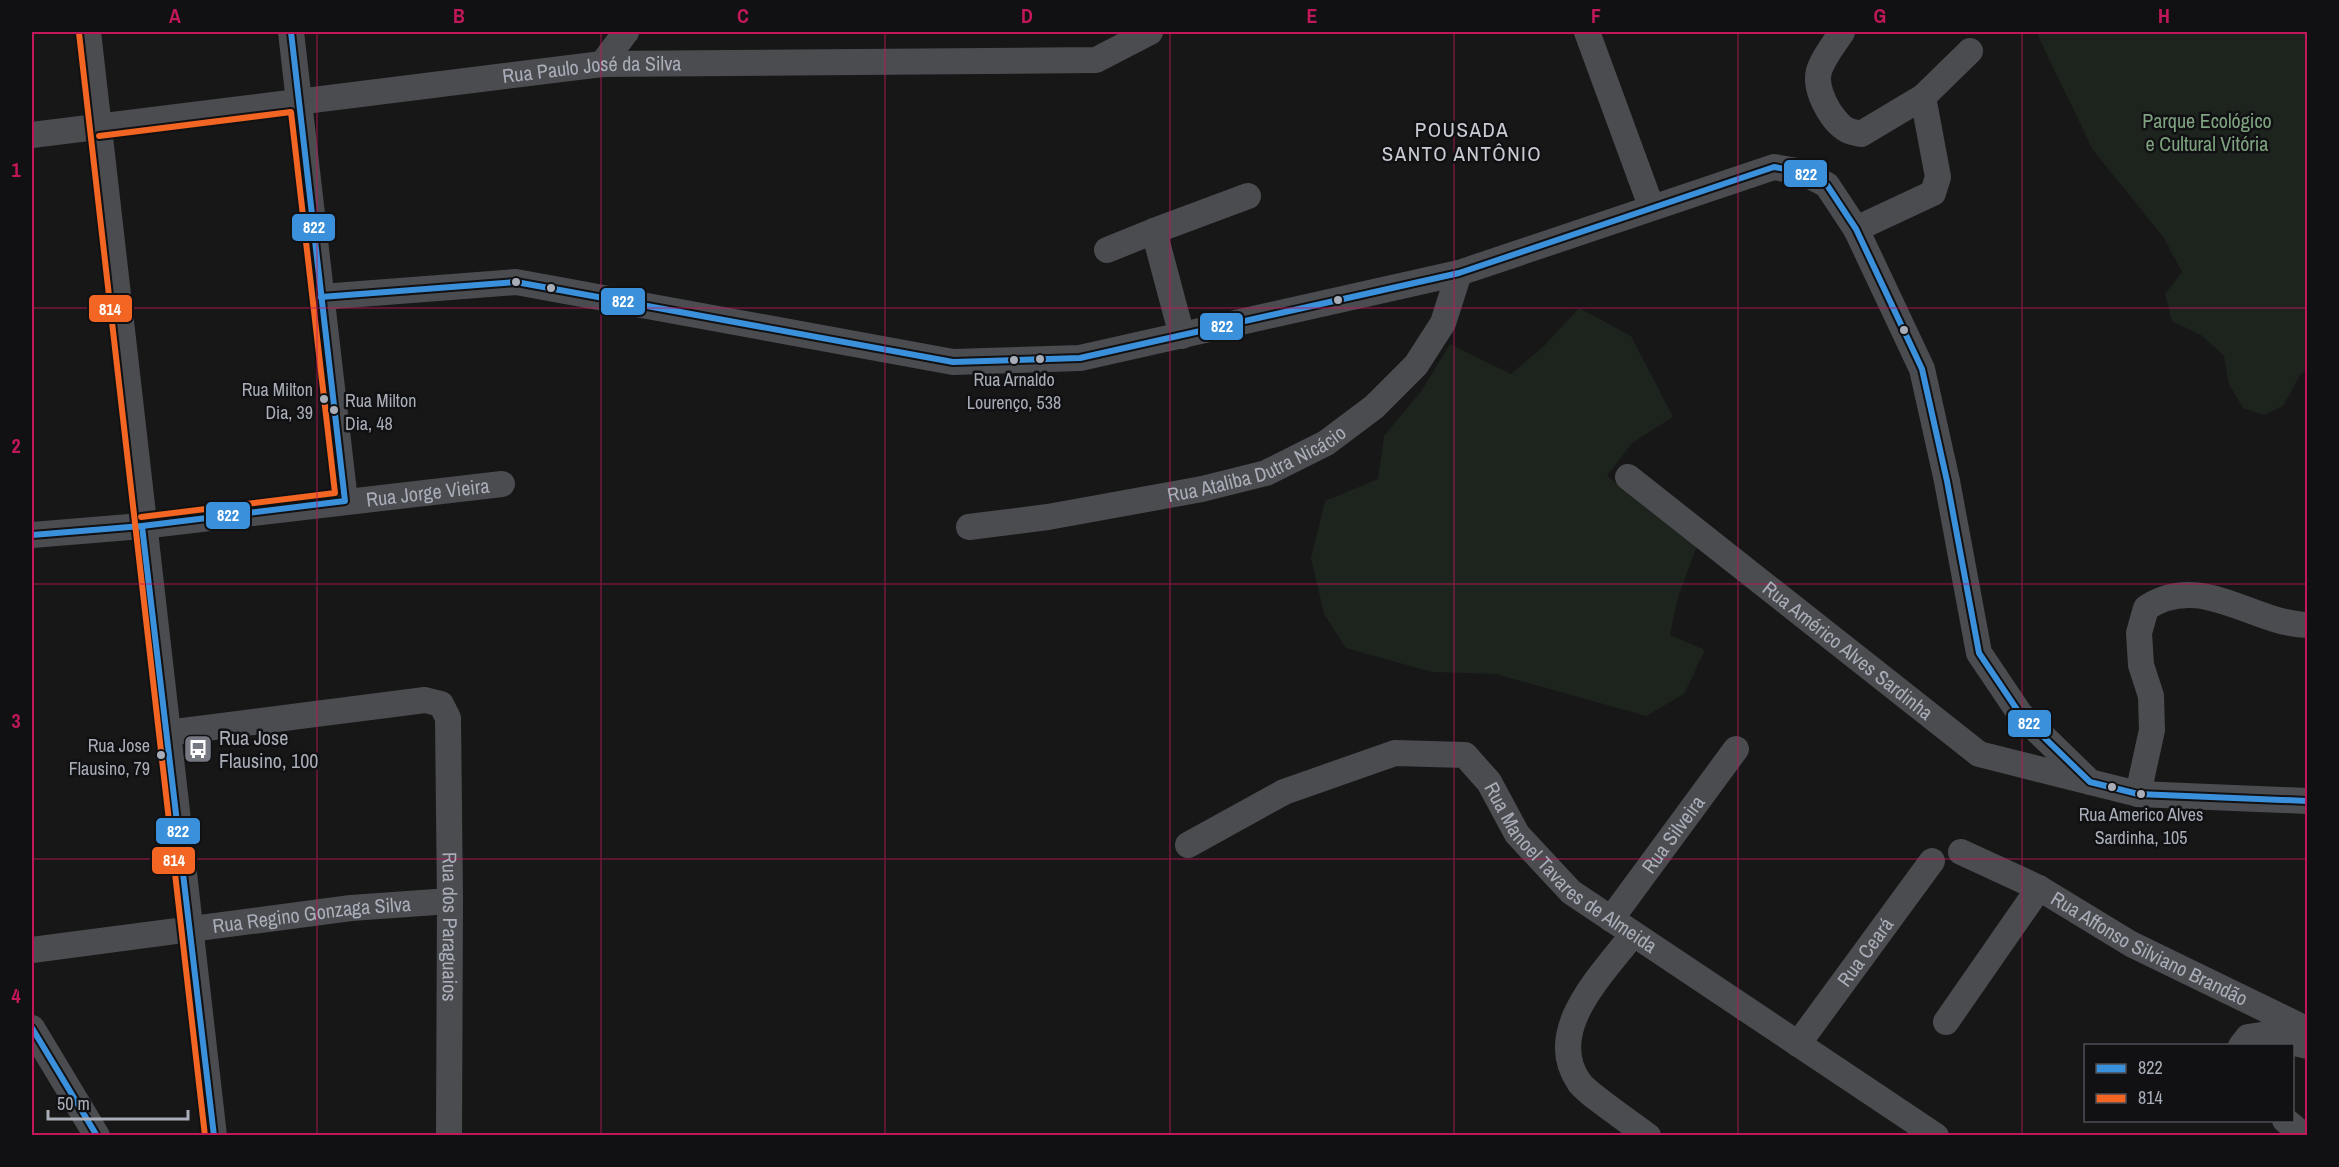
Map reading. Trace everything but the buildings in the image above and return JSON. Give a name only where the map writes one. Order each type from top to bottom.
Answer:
[{"type":"street","points":[[88,32],[142,526],[192,928],[214,1136]]},
{"type":"street","points":[[291,32],[345,501]]},
{"type":"street","points":[[602,64],[626,32]]},
{"type":"street","name":"Rua Paulo José da Silva","points":[[32,135],[602,64],[1096,60],[1150,32]]},
{"type":"street","points":[[1587,32],[1652,206]]},
{"type":"street","points":[[1842,32],[1819,69],[1819,80],[1823,99],[1847,130],[1861,134],[1923,98],[1970,51]]},
{"type":"street","points":[[1856,229],[1933,194],[1938,177],[1923,98]]},
{"type":"street","points":[[321,297],[516,282],[953,362],[1080,358],[1460,273],[1652,206],[1774,167],[1802,172],[1827,184],[1856,229],[1922,369],[1947,481],[1979,653],[2020,714],[2090,782]]},
{"type":"street","points":[[1107,250],[1248,196]]},
{"type":"street","points":[[1154,231],[1182,336]]},
{"type":"street","name":"Rua Ataliba Dutra Nicácio","points":[[969,527],[1048,517],[1212,487],[1266,473],[1326,443],[1374,407],[1416,365],[1443,323],[1460,273]]},
{"type":"street","name":"Rua Américo Alves Sardinha","points":[[1628,477],[1979,754],[2138,794]]},
{"type":"street","name":"Rua Jorge Vieira","points":[[32,535],[142,526],[502,484]]},
{"type":"street","points":[[2307,625],[2271,618],[2217,598],[2185,595],[2161,598],[2146,608],[2139,633],[2141,665],[2151,696],[2152,730],[2138,794],[2307,801]]},
{"type":"street","name":"Rua dos Paraguaios","points":[[167,733],[425,700],[441,704],[448,718],[449,1136]]},
{"type":"street","name":"Rua Silveira","points":[[1611,919],[1736,749]]},
{"type":"street","name":"Rua Manoel Tavares de Almeida","points":[[1188,846],[1284,792],[1395,753],[1465,755],[1489,782],[1517,834],[1571,892],[1936,1136]]},
{"type":"street","name":"Rua Affonso Silviano Brandão","points":[[1961,852],[2039,888],[2131,944],[2307,1030]]},
{"type":"street","name":"Rua Ceará","points":[[1798,1044],[1932,861]]},
{"type":"street","points":[[1946,1022],[2039,888]]},
{"type":"street","name":"Rua Regino Gonzaga Silva","points":[[32,950],[351,908],[450,901]]},
{"type":"street","points":[[1633,934],[1581,1004],[1569,1028],[1568,1058],[1579,1083],[1648,1136]]},
{"type":"street","points":[[32,1028],[97,1136]]},
{"type":"street","points":[[2243,1044],[2248,1037],[2260,1035],[2307,1046]]},
{"type":"street","points":[[2287,1122],[2304,1136]]},
{"type":"green space","name":"Parque Ecológico e Cultural Vitória","points":[[2036,32],[2307,32],[2307,369],[2300,375],[2283,406],[2264,415],[2243,408],[2229,384],[2224,356],[2201,335],[2172,321],[2165,294],[2182,272],[2164,238],[2093,150]]},
{"type":"green space","points":[[1579,308],[1631,336],[1673,417],[1632,443],[1607,476],[1697,546],[1678,597],[1670,635],[1705,650],[1684,694],[1646,716],[1496,674],[1432,672],[1346,648],[1324,614],[1311,558],[1325,501],[1378,479],[1384,436],[1422,390],[1450,344],[1511,374],[1543,347]]},
{"type":"transit line","name":"822","points":[[32,535],[142,526],[345,501],[291,32]]},
{"type":"transit line","name":"814","points":[[79,33],[205,1136]]},
{"type":"transit line","name":"814","points":[[99,136],[291,112],[335,493],[141,517]]},
{"type":"transit line","name":"822","points":[[321,297],[516,282],[953,362],[1080,358],[1459,273],[1774,167],[1802,172],[1827,185],[1856,229],[1922,369],[1947,481],[1979,653],[2020,714],[2090,782],[2138,794],[2308,801]]},
{"type":"transit line","name":"822","points":[[142,526],[214,1136]]},
{"type":"transit line","name":"822","points":[[32,1028],[97,1136]]},
{"type":"place","name":"Rua Arnaldo Lourenço, 538","points":[[1014,360]]},
{"type":"place","name":"Rua Milton Dia, 39","points":[[324,399]]},
{"type":"place","name":"Rua Milton Dia, 48","points":[[334,410]]},
{"type":"place","name":"Rua Jose Flausino, 100","points":[[198,749]]},
{"type":"place","name":"Rua Jose Flausino, 79","points":[[161,755]]},
{"type":"place","name":"Rua Americo Alves Sardinha, 105","points":[[2141,794]]},
{"type":"district","name":"POUSADA SANTO ANTÔNIO","points":[[1462,142]]}]
